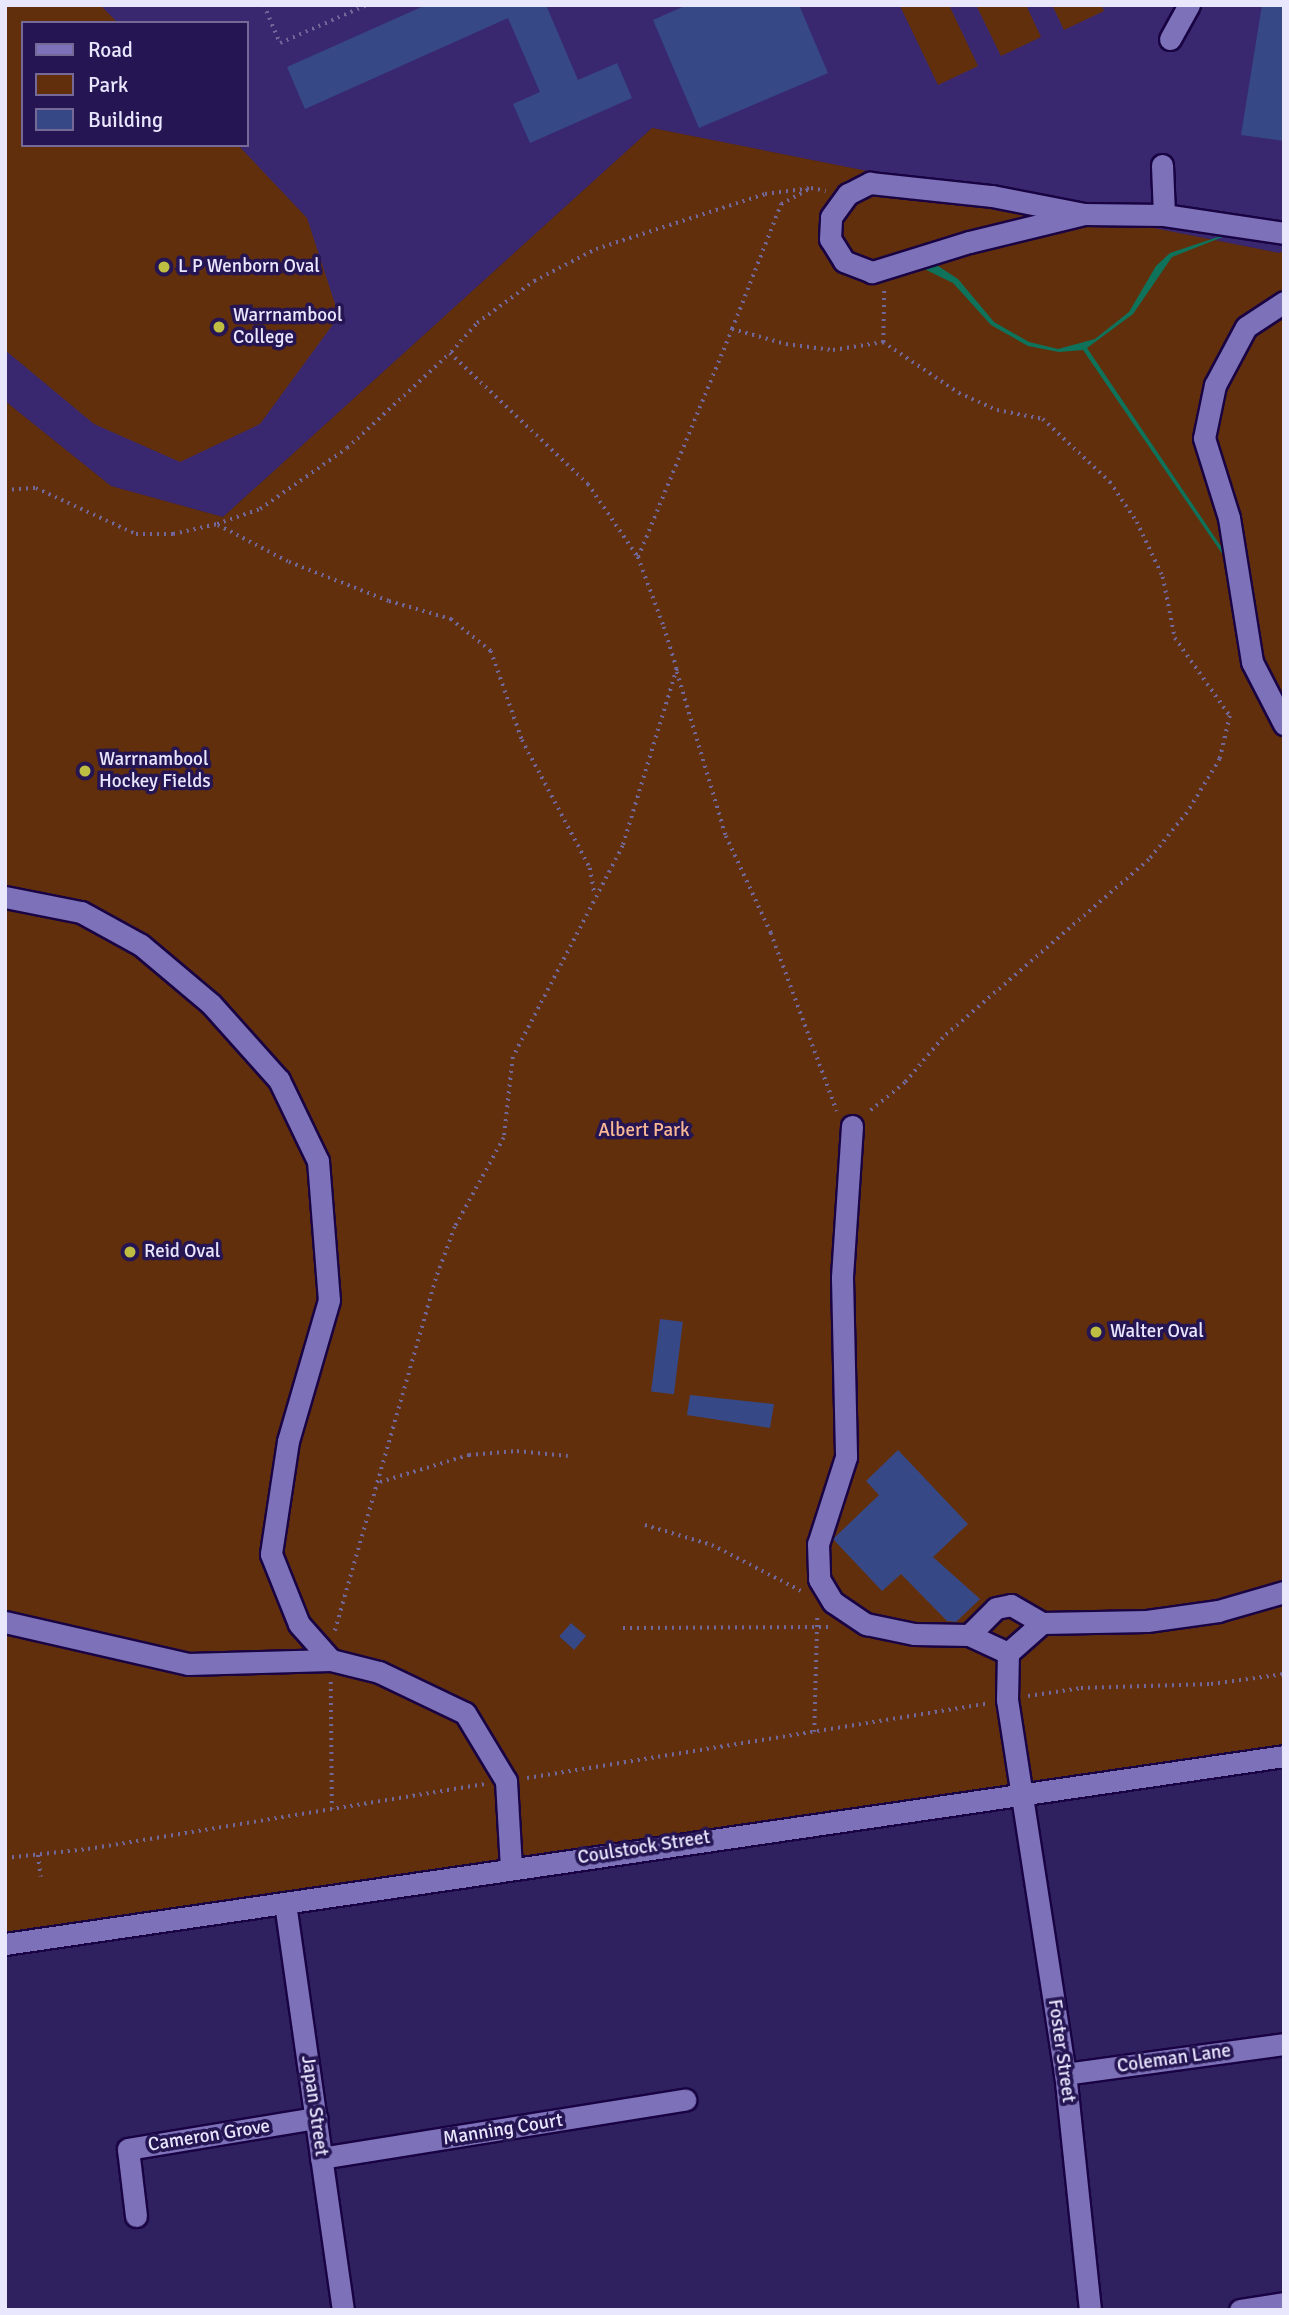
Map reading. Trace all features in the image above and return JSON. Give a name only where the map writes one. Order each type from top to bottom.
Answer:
[{"type":"street","points":[[1170,39],[1189,5]]},
{"type":"street","points":[[1162,165],[1164,215]]},
{"type":"street","points":[[1084,214],[969,242],[872,272],[844,261],[830,239],[831,217],[848,194],[870,183],[992,196],[1084,214],[1164,215],[1284,233]]},
{"type":"street","points":[[1284,302],[1246,327],[1215,385],[1204,438],[1229,517],[1252,662],[1284,724]]},
{"type":"street","points":[[5,897],[81,912],[141,945],[171,970],[211,1004],[279,1080],[318,1161],[329,1300],[288,1441],[271,1554],[299,1624],[331,1660]]},
{"type":"street","points":[[852,1126],[842,1278],[846,1457],[818,1544],[814,1587],[866,1624],[914,1634],[969,1635],[1008,1653],[1042,1623]]},
{"type":"street","points":[[969,1635],[996,1608],[1011,1605],[1042,1623],[1147,1621],[1218,1611],[1284,1592]]},
{"type":"street","points":[[5,1622],[188,1664],[331,1660],[379,1672],[465,1713],[506,1781],[512,1868]]},
{"type":"street","name":"Foster Street","points":[[1008,1653],[1007,1700],[1065,2074],[1090,2310]]},
{"type":"street","name":"Coulstock Street","points":[[5,1944],[1284,1756]]},
{"type":"street","name":"Japan Street","points":[[285,1903],[343,2310]]},
{"type":"street","name":"Coleman Lane","points":[[1065,2074],[1284,2044]]},
{"type":"street","name":"Manning Court","points":[[321,2158],[685,2100]]},
{"type":"street","name":"Cameron Grove","points":[[136,2216],[128,2149],[316,2118]]},
{"type":"street","points":[[1240,2310],[1284,2303]]},
{"type":"path","points":[[264,5],[280,43],[368,5]]},
{"type":"path","points":[[638,557],[781,204],[811,188]]},
{"type":"path","points":[[5,490],[36,488],[136,534],[173,534],[217,524],[260,509],[347,448],[450,353],[477,323],[534,281],[596,249],[765,194],[811,188],[848,194]]},
{"type":"path","points":[[883,342],[885,269]]},
{"type":"path","points":[[450,353],[588,484],[638,557],[650,582],[726,836],[771,933],[835,1109],[852,1126],[905,1083],[943,1038],[1149,860],[1187,813],[1220,759],[1230,716],[1175,638],[1163,577],[1137,522],[1110,482],[1043,419],[997,410],[959,393],[883,342],[833,350],[786,344],[732,329]]},
{"type":"path","points":[[217,524],[289,562],[451,619],[491,651],[522,740],[590,868],[595,897]]},
{"type":"path","points":[[332,1809],[331,1660],[445,1253],[488,1160],[504,1138],[513,1057],[623,846],[677,669]]},
{"type":"path","points":[[380,1482],[469,1455],[517,1451],[568,1456]]},
{"type":"path","points":[[645,1525],[712,1545],[814,1587],[817,1628],[814,1732]]},
{"type":"path","points":[[623,1628],[817,1628],[866,1624]]},
{"type":"path","points":[[5,1858],[332,1809],[1081,1688],[1211,1684],[1284,1674]]},
{"type":"path","points":[[38,1854],[41,1877]]},
{"type":"shaded area","name":"Warrnambool College","points":[[5,5],[1284,5],[1284,250],[1279,253],[652,128],[223,517],[111,486],[5,401]]},
{"type":"shaded area","points":[[1248,227],[1172,257],[1133,314],[1087,348],[1237,570],[1238,577],[1083,350],[1059,352],[1028,346],[991,325],[953,283],[912,263],[938,266],[958,279],[994,322],[1029,342],[1058,349],[1095,339],[1129,312],[1156,266],[1170,253]]},
{"type":"green space","name":"L P Wenborn Oval","points":[[5,5],[100,5],[116,21],[21,21],[21,147],[240,147],[307,218],[339,316],[260,424],[180,462],[94,424],[5,350]]},
{"type":"green space","points":[[949,5],[978,66],[938,85],[900,6]]},
{"type":"green space","points":[[976,5],[1026,5],[1041,37],[1001,56]]},
{"type":"green space","points":[[1052,5],[1101,5],[1104,11],[1064,30]]},
{"type":"green space","name":"Albert Park","points":[[652,128],[1279,253],[1284,250],[1284,1745],[5,1932],[5,401],[111,486],[223,517]]},
{"type":"building","points":[[426,5],[546,5],[578,80],[617,63],[632,98],[530,143],[513,104],[540,92],[508,18],[305,109],[287,67]]},
{"type":"building","points":[[687,5],[799,5],[828,73],[699,128],[653,20]]},
{"type":"building","points":[[1262,5],[1284,5],[1284,141],[1241,135]]},
{"type":"building","points":[[660,1319],[683,1322],[674,1394],[651,1391]]},
{"type":"building","points":[[690,1395],[774,1404],[770,1428],[687,1415]]},
{"type":"building","points":[[898,1450],[968,1524],[933,1557],[980,1599],[956,1622],[947,1621],[901,1574],[882,1591],[833,1539],[879,1495],[866,1481]]},
{"type":"building","points":[[571,1623],[586,1636],[574,1650],[559,1637]]},
{"type":"place","name":"L P Wenborn Oval","points":[[164,267]]},
{"type":"place","name":"Warrnambool College","points":[[219,327]]},
{"type":"place","name":"Warrnambool Hockey Fields","points":[[85,771]]},
{"type":"place","name":"Reid Oval","points":[[130,1252]]},
{"type":"place","name":"Walter Oval","points":[[1096,1332]]}]
